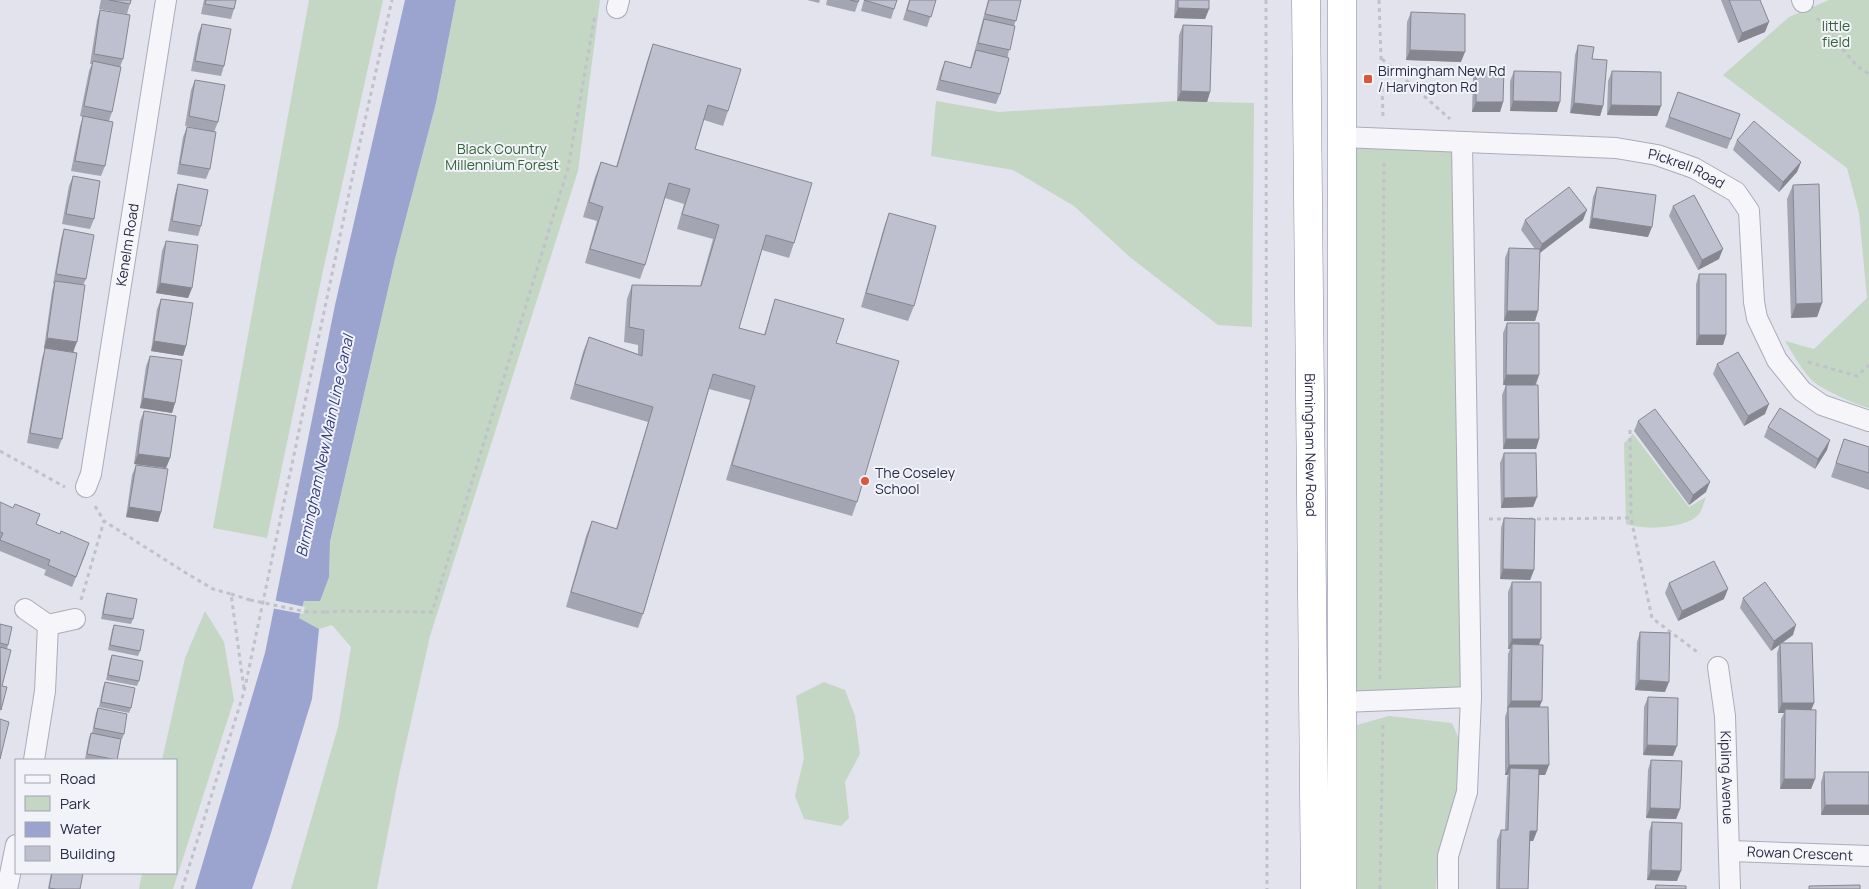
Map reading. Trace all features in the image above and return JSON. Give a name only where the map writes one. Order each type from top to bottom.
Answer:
[{"type":"highway","name":"Birmingham New Road","points":[[1306,0],[1315,889]]},
{"type":"highway","points":[[1342,0],[1342,889]]},
{"type":"highway","points":[[1308,137],[1342,137]]},
{"type":"street","name":"Kenelm Road","points":[[82,494],[93,464],[166,0]]},
{"type":"street","name":"Pickrell Road","points":[[1342,137],[1616,148],[1657,155],[1694,168],[1736,192],[1749,211],[1754,302],[1757,318],[1777,360],[1802,391],[1822,404],[1869,421]]},
{"type":"street","points":[[1448,889],[1448,856],[1467,792],[1471,697],[1462,143]]},
{"type":"street","points":[[25,609],[48,626]]},
{"type":"street","points":[[48,626],[75,619]]},
{"type":"street","points":[[34,759],[45,691],[48,626]]},
{"type":"street","name":"Kipling Avenue","points":[[1718,667],[1725,716],[1730,889]]},
{"type":"street","points":[[1342,702],[1471,697]]},
{"type":"street","points":[[7,889],[15,849]]},
{"type":"street","name":"Rowan Crescent","points":[[1730,851],[1869,856]]},
{"type":"path","points":[[182,889],[244,692],[356,160],[392,0]]},
{"type":"path","points":[[1266,0],[1267,889]]},
{"type":"path","points":[[1379,0],[1384,139],[1380,701],[1384,717],[1380,889]]},
{"type":"path","points":[[1803,1],[1856,66],[1869,74]]},
{"type":"path","points":[[0,451],[82,494],[104,521],[213,588],[250,600],[307,612],[432,612],[568,168],[596,9]]},
{"type":"path","points":[[1381,59],[1450,119],[1462,143]]},
{"type":"path","points":[[1773,352],[1856,376],[1869,365]]},
{"type":"path","points":[[1630,430],[1631,518],[1652,618],[1718,667]]},
{"type":"path","points":[[1526,519],[1631,518]]},
{"type":"path","points":[[1468,519],[1516,519]]},
{"type":"path","points":[[75,619],[104,521]]},
{"type":"path","points":[[231,594],[244,692]]},
{"type":"green space","points":[[309,0],[383,0],[324,266],[267,538],[213,528]]},
{"type":"green space","name":"Black Country Millennium Forest","points":[[456,0],[600,0],[578,171],[430,636],[399,775],[377,889],[291,889],[338,727],[351,647],[332,625],[319,629],[299,618],[304,601],[329,577],[330,543],[395,259],[436,103]]},
{"type":"green space","name":"little field","points":[[1829,0],[1869,0],[1869,408],[1856,404],[1815,383],[1803,369],[1785,341],[1814,349],[1867,298],[1859,213],[1847,168],[1723,75],[1789,17]]},
{"type":"green space","points":[[936,101],[999,112],[1177,101],[1254,103],[1252,327],[1218,325],[1131,258],[1074,206],[1013,170],[931,156]]},
{"type":"green space","points":[[1342,137],[1462,143],[1471,697],[1352,701]]},
{"type":"green space","points":[[1633,434],[1689,507],[1706,497],[1702,509],[1692,520],[1664,527],[1643,527],[1626,524],[1624,443]]},
{"type":"green space","points":[[205,611],[224,642],[234,700],[178,874],[178,759],[162,759],[185,658]]},
{"type":"green space","points":[[824,682],[845,690],[855,716],[860,754],[845,782],[849,818],[841,826],[804,819],[795,796],[804,758],[796,696]]},
{"type":"green space","points":[[1389,716],[1452,723],[1461,744],[1462,793],[1437,875],[1436,889],[1357,889],[1357,725]]},
{"type":"green space","points":[[142,874],[178,874],[173,889],[139,889]]},
{"type":"water","name":"Birmingham New Main Line Canal","points":[[405,0],[456,0],[436,103],[395,259],[330,542],[329,577],[320,601],[304,601],[299,618],[319,629],[312,699],[252,889],[195,889],[265,653],[335,305]]},
{"type":"pier","points":[[273,600],[305,607],[303,614],[271,608]]},
{"type":"building","points":[[109,0],[131,0],[130,4]]},
{"type":"building","points":[[206,0],[236,0],[234,9],[205,4]]},
{"type":"building","points":[[864,0],[897,0],[894,9]]},
{"type":"building","points":[[910,0],[936,0],[931,17],[907,10]]},
{"type":"building","points":[[989,0],[1021,0],[1016,21],[985,14]]},
{"type":"building","points":[[1178,0],[1209,0],[1209,9],[1178,8]]},
{"type":"building","points":[[1729,0],[1760,0],[1769,22],[1742,33]]},
{"type":"building","points":[[100,10],[130,15],[123,59],[94,54]]},
{"type":"building","points":[[1411,12],[1465,14],[1465,52],[1410,50]]},
{"type":"building","points":[[984,19],[1015,26],[1010,50],[978,43]]},
{"type":"building","points":[[202,24],[231,29],[224,66],[195,61]]},
{"type":"building","points":[[1183,25],[1212,26],[1210,92],[1181,91]]},
{"type":"building","points":[[653,44],[741,69],[728,111],[708,105],[695,149],[812,183],[794,243],[766,235],[739,328],[765,335],[775,299],[844,319],[836,343],[899,361],[857,502],[732,465],[755,386],[713,374],[643,614],[571,592],[592,521],[617,529],[653,407],[575,384],[589,337],[642,356],[644,330],[629,327],[632,285],[701,286],[719,225],[682,214],[690,189],[669,183],[645,265],[590,249],[603,207],[589,202],[601,162],[617,167]]},
{"type":"building","points":[[1578,45],[1594,47],[1592,59],[1607,60],[1603,106],[1574,103]]},
{"type":"building","points":[[976,50],[1009,58],[1000,94],[940,80],[945,61],[971,68]]},
{"type":"building","points":[[93,61],[121,67],[112,112],[84,106]]},
{"type":"building","points":[[1476,68],[1504,68],[1503,102],[1476,102]]},
{"type":"building","points":[[1514,71],[1561,72],[1560,102],[1513,101]]},
{"type":"building","points":[[1612,71],[1661,72],[1661,106],[1611,105]]},
{"type":"building","points":[[195,80],[225,85],[218,122],[189,116]]},
{"type":"building","points":[[1678,92],[1740,114],[1731,139],[1669,117]]},
{"type":"building","points":[[83,116],[113,122],[105,166],[75,161]]},
{"type":"building","points":[[1754,121],[1801,162],[1783,182],[1737,140]]},
{"type":"building","points":[[187,127],[216,132],[210,169],[180,164]]},
{"type":"building","points":[[73,176],[100,181],[94,219],[66,214]]},
{"type":"building","points":[[178,184],[208,190],[201,226],[172,221]]},
{"type":"building","points":[[1819,184],[1822,303],[1796,304],[1793,185]]},
{"type":"building","points":[[1569,187],[1587,210],[1542,244],[1525,220]]},
{"type":"building","points":[[1597,187],[1656,195],[1652,227],[1592,218]]},
{"type":"building","points":[[1694,195],[1723,249],[1702,260],[1673,206]]},
{"type":"building","points":[[889,213],[936,226],[914,306],[866,293]]},
{"type":"building","points":[[64,229],[94,235],[86,279],[56,274]]},
{"type":"building","points":[[166,241],[198,245],[192,288],[160,283]]},
{"type":"building","points":[[1509,248],[1540,249],[1538,311],[1507,311]]},
{"type":"building","points":[[1699,274],[1726,274],[1726,335],[1699,335]]},
{"type":"building","points":[[55,281],[85,285],[77,342],[47,338]]},
{"type":"building","points":[[161,299],[193,303],[186,346],[154,341]]},
{"type":"building","points":[[1507,323],[1539,323],[1539,375],[1506,375]]},
{"type":"building","points":[[45,348],[77,353],[62,439],[30,433]]},
{"type":"building","points":[[1738,352],[1769,404],[1748,416],[1717,364]]},
{"type":"building","points":[[150,356],[182,360],[175,403],[143,398]]},
{"type":"building","points":[[1506,385],[1538,385],[1539,439],[1506,439]]},
{"type":"building","points":[[1780,408],[1830,440],[1818,459],[1768,427]]},
{"type":"building","points":[[1655,409],[1710,482],[1693,495],[1638,421]]},
{"type":"building","points":[[144,411],[176,416],[170,458],[138,454]]},
{"type":"building","points":[[1844,439],[1869,447],[1869,473],[1836,463]]},
{"type":"building","points":[[1504,453],[1536,453],[1537,497],[1504,498]]},
{"type":"building","points":[[136,465],[168,469],[161,512],[129,507]]},
{"type":"building","points":[[0,502],[13,508],[15,504],[40,514],[36,524],[60,534],[61,531],[89,543],[76,577],[48,565],[50,560],[0,540],[3,533],[0,532]]},
{"type":"building","points":[[1504,518],[1535,519],[1534,570],[1503,569]]},
{"type":"building","points":[[1714,561],[1728,589],[1682,611],[1669,583]]},
{"type":"building","points":[[1512,582],[1541,582],[1541,639],[1512,639]]},
{"type":"building","points":[[1765,582],[1796,625],[1774,641],[1743,598]]},
{"type":"building","points":[[107,593],[137,599],[133,619],[103,614]]},
{"type":"building","points":[[0,624],[12,627],[8,645],[0,643]]},
{"type":"building","points":[[114,625],[144,630],[140,651],[110,645]]},
{"type":"building","points":[[1640,632],[1670,633],[1669,682],[1639,680]]},
{"type":"building","points":[[1780,643],[1812,643],[1814,703],[1782,703]]},
{"type":"building","points":[[1512,644],[1543,645],[1542,701],[1511,701]]},
{"type":"building","points":[[0,647],[11,650],[2,686],[7,687],[1,710]]},
{"type":"building","points":[[112,655],[143,661],[139,681],[108,675]]},
{"type":"building","points":[[105,682],[135,688],[131,708],[101,702]]},
{"type":"building","points":[[1648,697],[1678,698],[1677,746],[1647,745]]},
{"type":"building","points":[[1508,707],[1548,707],[1549,765],[1509,765]]},
{"type":"building","points":[[98,708],[127,714],[124,734],[94,728]]},
{"type":"building","points":[[1785,709],[1816,710],[1815,779],[1784,779]]},
{"type":"building","points":[[0,719],[9,722],[0,759]]},
{"type":"building","points":[[91,733],[121,739],[117,759],[87,754]]},
{"type":"building","points":[[1651,760],[1682,761],[1680,809],[1650,808]]},
{"type":"building","points":[[1510,768],[1539,769],[1537,831],[1530,831],[1528,889],[1499,889],[1501,830],[1508,830]]},
{"type":"building","points":[[1824,772],[1869,772],[1869,805],[1825,805]]},
{"type":"building","points":[[1652,822],[1682,823],[1681,871],[1651,870]]},
{"type":"building","points":[[52,874],[83,874],[80,889],[49,888]]},
{"type":"building","points":[[1656,885],[1686,886],[1686,889],[1655,889]]},
{"type":"building","points":[[1860,885],[1860,889],[1809,889],[1809,886]]},
{"type":"place","name":"Birmingham New Rd / Harvington Rd","points":[[1368,79]]},
{"type":"place","name":"The Coseley School","points":[[865,481]]}]
